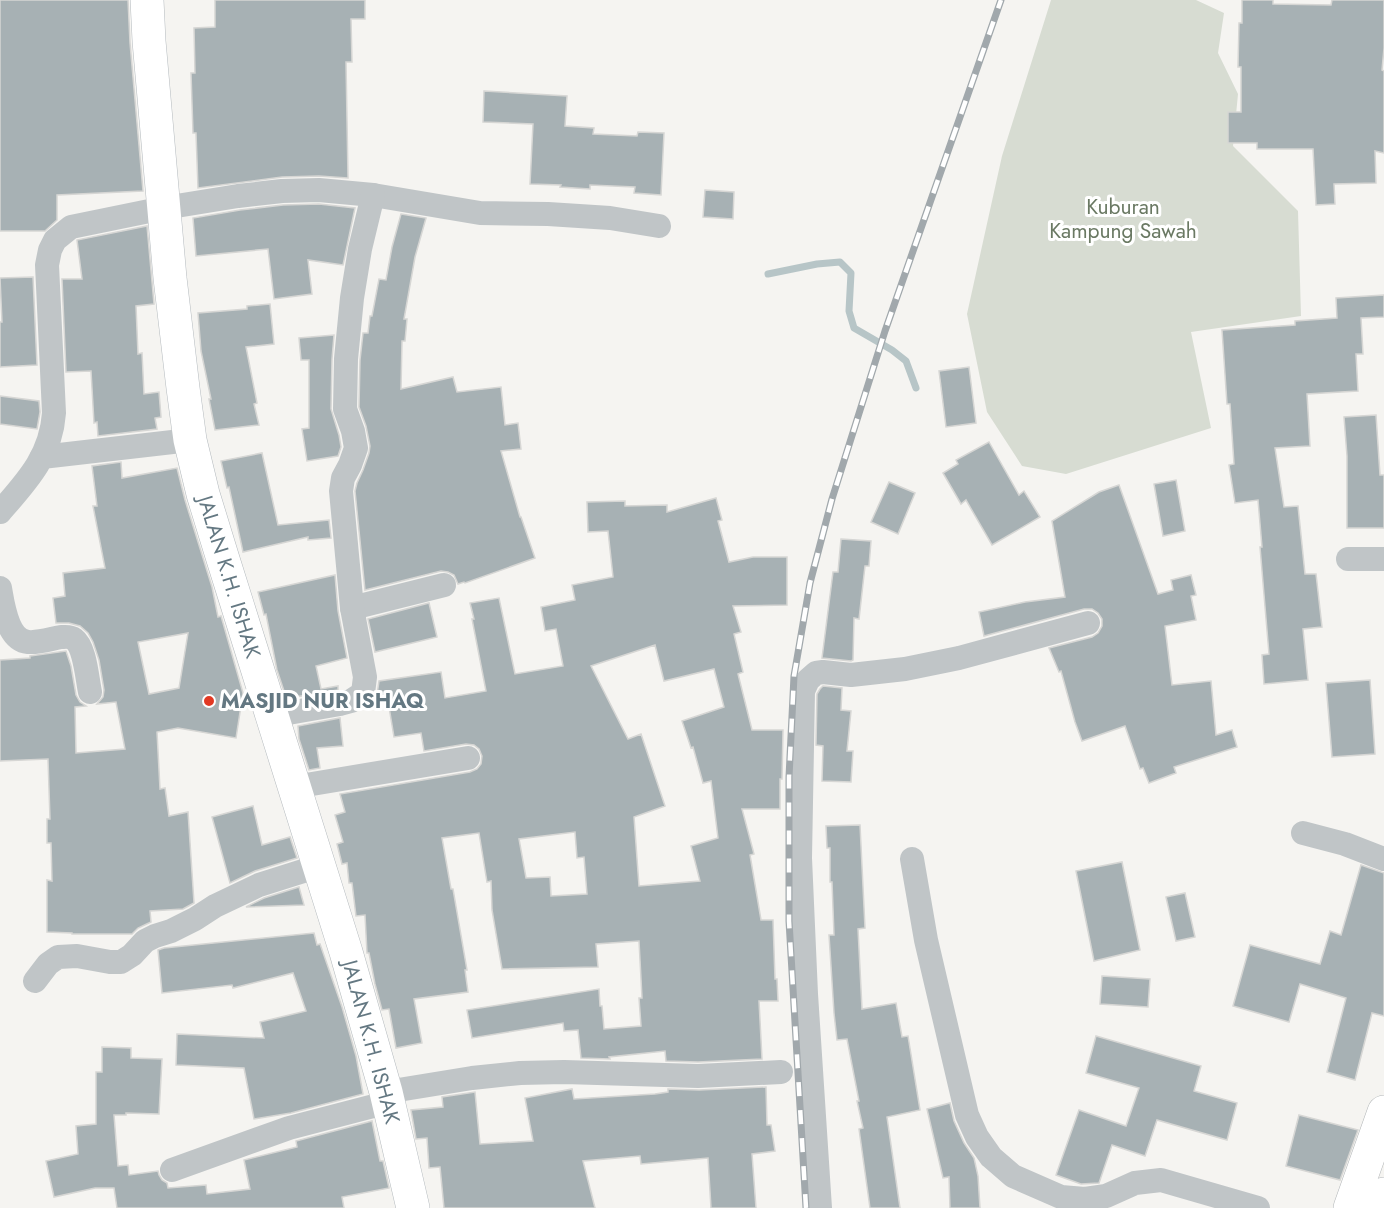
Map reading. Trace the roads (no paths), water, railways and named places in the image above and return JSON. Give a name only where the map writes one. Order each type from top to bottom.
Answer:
[{"type":"main road","name":"JALAN K.H. ISHAK","points":[[147,0],[164,208],[190,440],[203,494],[346,952],[388,1097],[413,1208]]},
{"type":"main road","points":[[1350,1208],[1384,1112]]},
{"type":"main road","points":[[1379,1208],[1384,1194]]},
{"type":"street","points":[[0,512],[23,485],[42,457],[53,431],[47,265],[50,250],[56,240],[71,227],[238,196],[319,190],[373,195],[480,213],[610,218],[659,226]]},
{"type":"street","points":[[272,716],[340,704],[363,693],[365,676],[352,608],[341,491],[343,478],[356,448],[345,409],[346,359],[360,249],[373,195]]},
{"type":"street","points":[[42,457],[190,440]]},
{"type":"street","points":[[1348,560],[1384,559]]},
{"type":"street","points":[[352,608],[444,585]]},
{"type":"street","points":[[0,588],[9,627],[19,639],[26,642],[67,636],[74,639],[81,650],[90,692]]},
{"type":"street","points":[[820,1208],[800,858],[803,691],[808,680],[816,673],[823,672],[851,675],[905,669],[959,658],[1088,623]]},
{"type":"street","points":[[294,787],[468,758]]},
{"type":"street","points":[[1303,833],[1345,844],[1384,859]]},
{"type":"street","points":[[912,859],[926,940],[967,1115],[977,1137],[991,1156],[1013,1176],[1061,1197],[1084,1199],[1106,1196],[1135,1182],[1161,1180],[1258,1208]]},
{"type":"street","points":[[35,981],[48,964],[58,957],[77,956],[121,962],[132,955],[145,941],[195,919],[215,906],[259,885],[319,866]]},
{"type":"street","points":[[172,1170],[289,1128],[388,1097],[472,1078],[520,1073],[564,1072],[698,1076],[781,1072]]},
{"type":"waterway","points":[[768,274],[817,264],[840,262],[851,273],[849,311],[854,328],[906,361],[916,388]]},
{"type":"railway","points":[[806,1208],[789,921],[789,777],[794,676],[810,583],[832,499],[885,331],[1001,0]]},
{"type":"place","name":"MASJID NUR ISHAQ","points":[[209,701]]},
{"type":"park label","name":"Kuburan Kampung Sawah","points":[[1123,219]]}]
